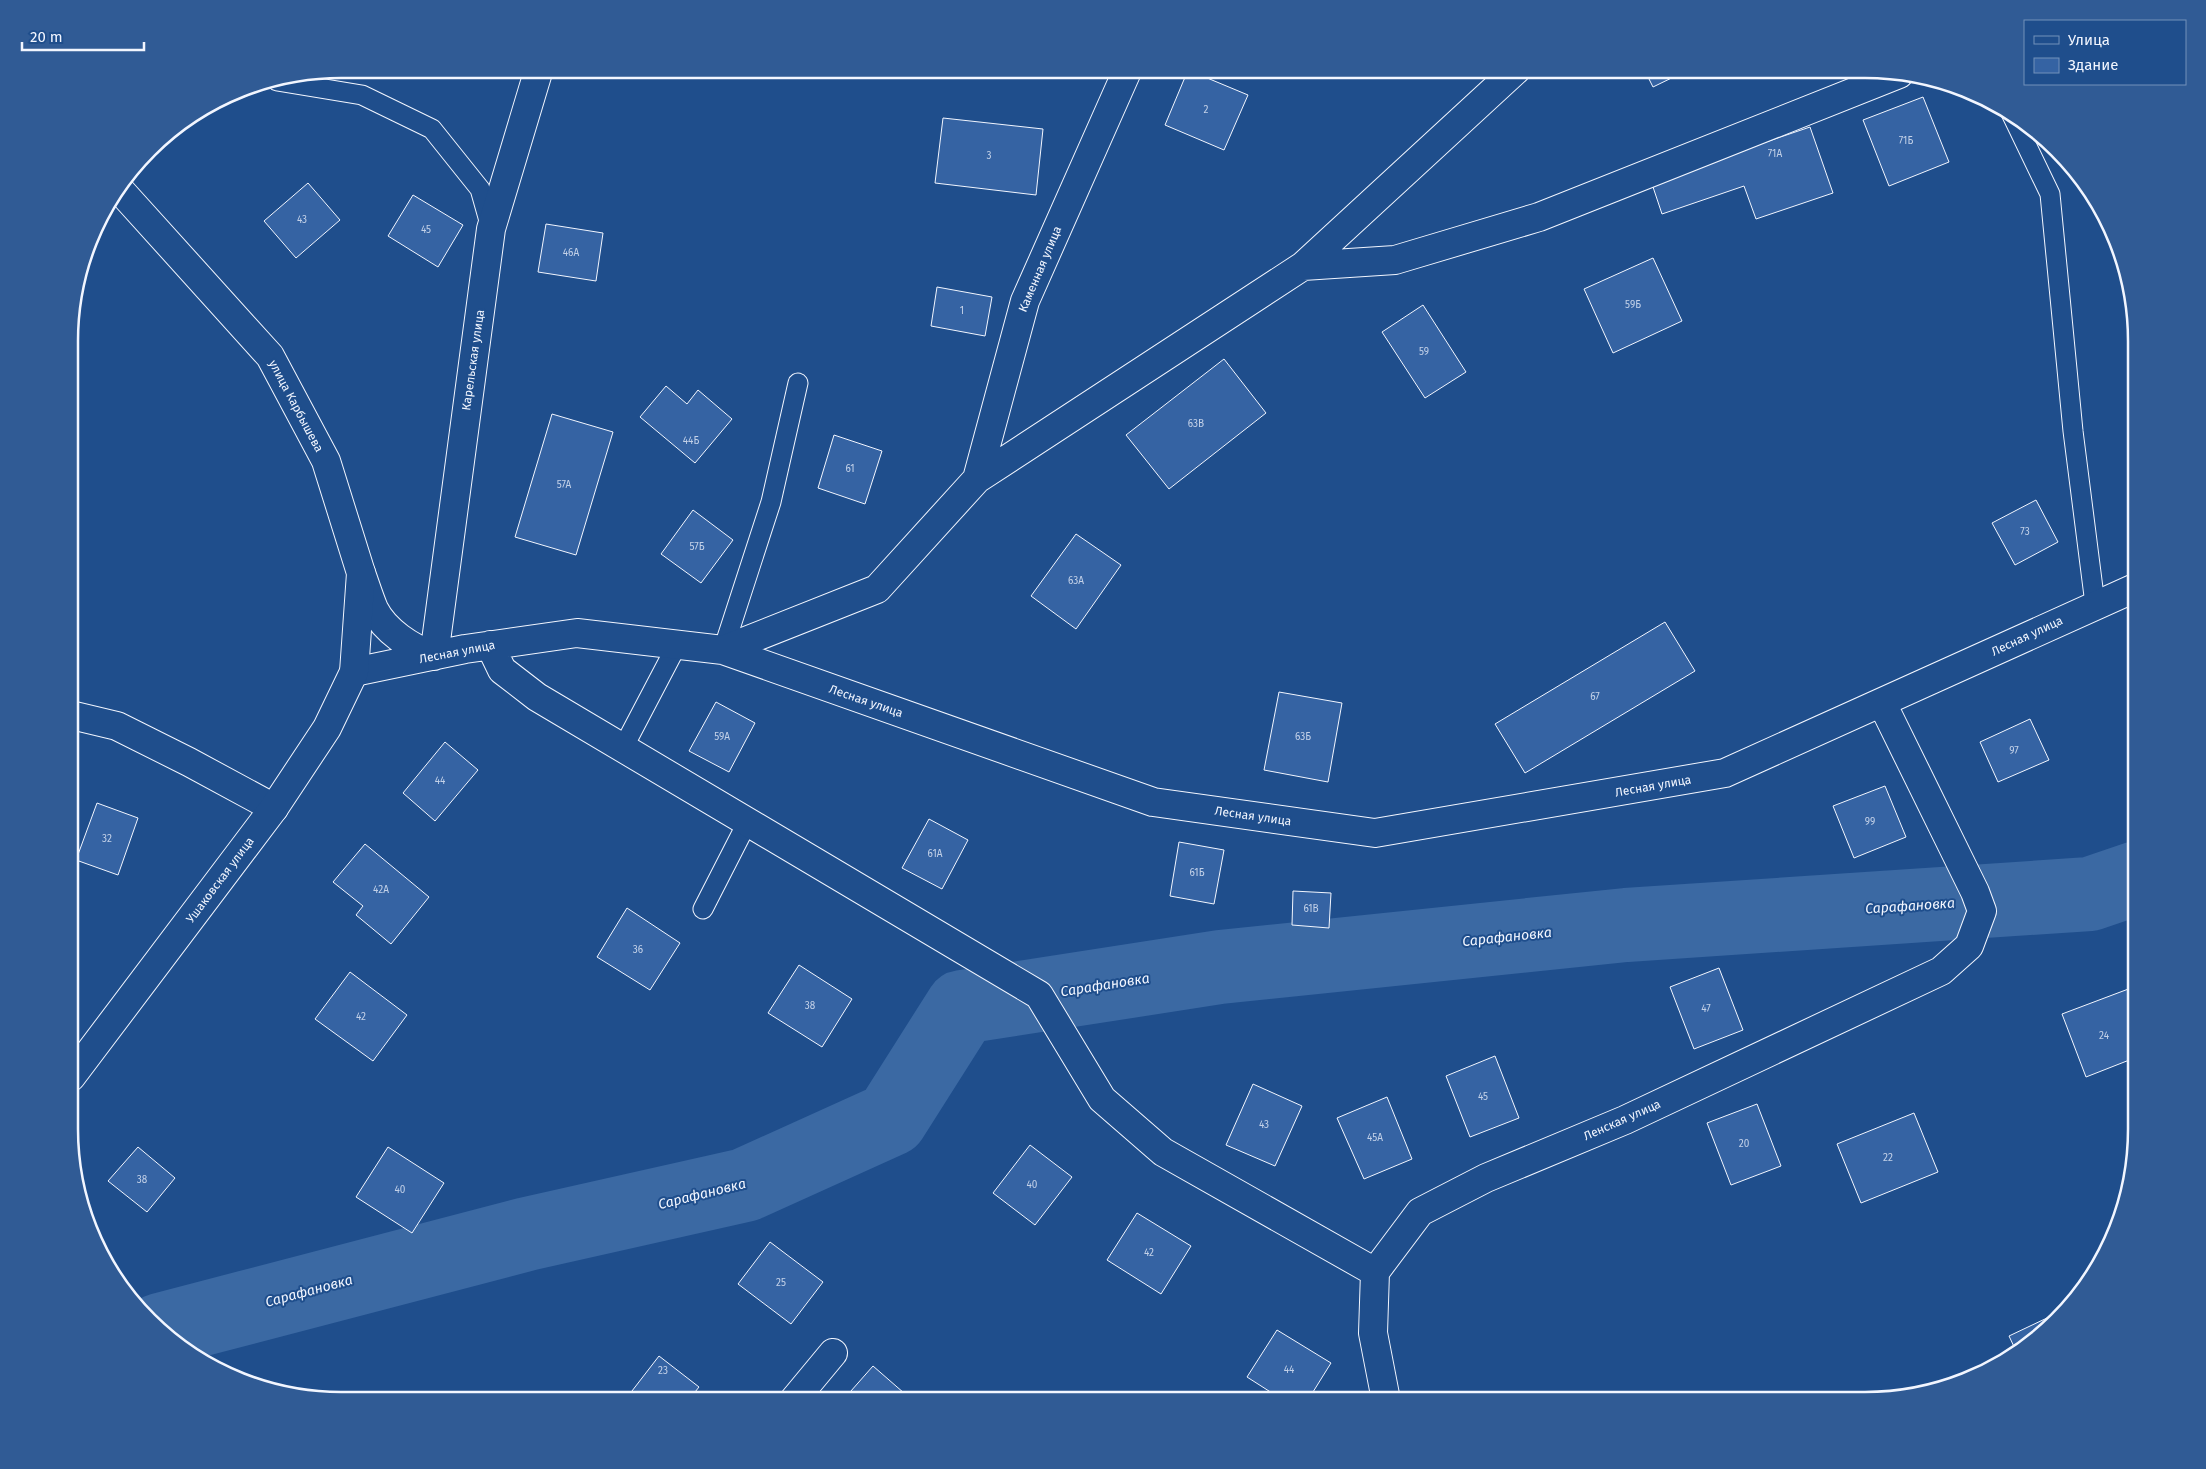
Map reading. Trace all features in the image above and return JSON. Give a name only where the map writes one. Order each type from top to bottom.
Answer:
[{"type":"street","name":"Карельская улица","points":[[434,656],[491,229],[536,78]]},
{"type":"street","name":"Каменная улица","points":[[977,479],[1025,301],[1124,78]]},
{"type":"street","points":[[723,650],[877,589],[977,479],[1304,266],[1507,78]]},
{"type":"street","points":[[1304,266],[1395,260],[1539,217],[1888,79]]},
{"type":"street","name":"улица Карбышева","points":[[123,193],[270,356],[326,461],[361,572],[354,672]]},
{"type":"street","points":[[361,572],[375,610],[390,630],[415,649],[434,656]]},
{"type":"street","name":"Лесная улица","points":[[354,672],[490,645],[577,634],[723,650],[1153,802],[1375,833],[1725,773],[2128,591]]},
{"type":"street","points":[[490,645],[502,670],[537,697],[1039,995],[1102,1099],[1163,1152],[1376,1272],[1372,1333],[1384,1392]]},
{"type":"street","name":"Ушаковская улица","points":[[77,1069],[274,808],[327,728],[354,672]]},
{"type":"street","name":"Ленская улица","points":[[1376,1272],[1420,1212],[1486,1178],[1625,1120],[1941,971],[1969,946],[1978,902],[1882,703]]},
{"type":"street","points":[[77,716],[116,726],[190,762],[274,808]]},
{"type":"street","points":[[801,1392],[834,1353]]},
{"type":"lane","points":[[289,83],[362,95],[432,129],[480,189],[491,229]]},
{"type":"lane","points":[[2017,126],[2050,194],[2073,431],[2095,604]]},
{"type":"lane","points":[[723,650],[771,502],[798,383]]},
{"type":"lane","points":[[623,748],[678,645]]},
{"type":"lane","points":[[704,909],[748,822]]},
{"type":"building","points":[[1185,78],[1207,78],[1248,95],[1224,150],[1165,125]]},
{"type":"building","points":[[1648,78],[1672,78],[1653,87]]},
{"type":"building","points":[[1923,97],[1949,162],[1889,186],[1863,120]]},
{"type":"building","points":[[943,118],[1043,129],[1036,195],[935,183]]},
{"type":"building","points":[[1810,127],[1833,193],[1756,219],[1744,186],[1662,214],[1651,181]]},
{"type":"building","points":[[308,183],[340,220],[296,258],[264,221]]},
{"type":"building","points":[[413,195],[463,225],[438,267],[388,236]]},
{"type":"building","points":[[546,224],[603,233],[596,281],[538,272]]},
{"type":"building","points":[[1653,258],[1682,321],[1613,353],[1584,289]]},
{"type":"building","points":[[937,287],[992,297],[985,336],[931,326]]},
{"type":"building","points":[[1423,305],[1466,372],[1425,398],[1382,332]]},
{"type":"building","points":[[1224,359],[1266,413],[1169,489],[1126,435]]},
{"type":"building","points":[[666,386],[687,404],[698,390],[732,419],[695,463],[640,417]]},
{"type":"building","points":[[552,414],[613,432],[576,555],[515,537]]},
{"type":"building","points":[[834,435],[882,451],[865,504],[818,488]]},
{"type":"building","points":[[2036,500],[2058,542],[2015,565],[1992,523]]},
{"type":"building","points":[[693,510],[733,540],[701,583],[661,554]]},
{"type":"building","points":[[1076,534],[1121,565],[1076,629],[1031,596]]},
{"type":"building","points":[[1665,622],[1695,671],[1525,773],[1495,724]]},
{"type":"building","points":[[1279,692],[1342,703],[1328,782],[1264,770]]},
{"type":"building","points":[[716,702],[755,723],[729,772],[689,751]]},
{"type":"building","points":[[2030,719],[2049,760],[1998,782],[1980,742]]},
{"type":"building","points":[[445,742],[478,770],[435,821],[403,793]]},
{"type":"building","points":[[1885,786],[1906,837],[1854,858],[1833,806]]},
{"type":"building","points":[[97,803],[138,818],[118,875],[77,860]]},
{"type":"building","points":[[929,819],[968,840],[942,889],[902,868]]},
{"type":"building","points":[[1179,842],[1224,850],[1214,904],[1170,896]]},
{"type":"building","points":[[365,844],[429,897],[391,944],[356,915],[363,906],[333,882]]},
{"type":"building","points":[[1293,891],[1331,893],[1329,928],[1292,925]]},
{"type":"building","points":[[627,908],[680,943],[650,990],[597,957]]},
{"type":"building","points":[[799,965],[852,999],[822,1047],[768,1013]]},
{"type":"building","points":[[1719,968],[1743,1030],[1694,1049],[1670,987]]},
{"type":"building","points":[[350,972],[407,1015],[373,1061],[315,1019]]},
{"type":"building","points":[[2128,989],[2128,1061],[2086,1077],[2062,1014]]},
{"type":"building","points":[[1495,1056],[1519,1118],[1470,1137],[1446,1076]]},
{"type":"building","points":[[1253,1084],[1302,1106],[1275,1166],[1226,1145]]},
{"type":"building","points":[[1387,1097],[1412,1159],[1364,1179],[1337,1118]]},
{"type":"building","points":[[1757,1104],[1781,1166],[1731,1185],[1707,1123]]},
{"type":"building","points":[[1914,1113],[1938,1172],[1861,1203],[1837,1144]]},
{"type":"building","points":[[1030,1145],[1072,1177],[1035,1225],[993,1193]]},
{"type":"building","points":[[138,1147],[175,1178],[147,1212],[108,1181]]},
{"type":"building","points":[[388,1147],[444,1183],[412,1233],[356,1197]]},
{"type":"building","points":[[1137,1213],[1191,1246],[1161,1294],[1107,1260]]},
{"type":"building","points":[[770,1242],[823,1282],[791,1324],[738,1284]]},
{"type":"building","points":[[2050,1316],[2014,1346],[2009,1336]]},
{"type":"building","points":[[1277,1330],[1331,1363],[1313,1392],[1270,1392],[1247,1377]]},
{"type":"building","points":[[659,1356],[699,1387],[695,1392],[631,1392]]},
{"type":"building","points":[[873,1366],[903,1392],[850,1392]]},
{"type":"waterway","name":"Сарафановка","points":[[169,1328],[527,1234],[745,1185],[891,1119],[962,1007],[1220,967],[1626,925],[2090,894],[2128,881]]}]
